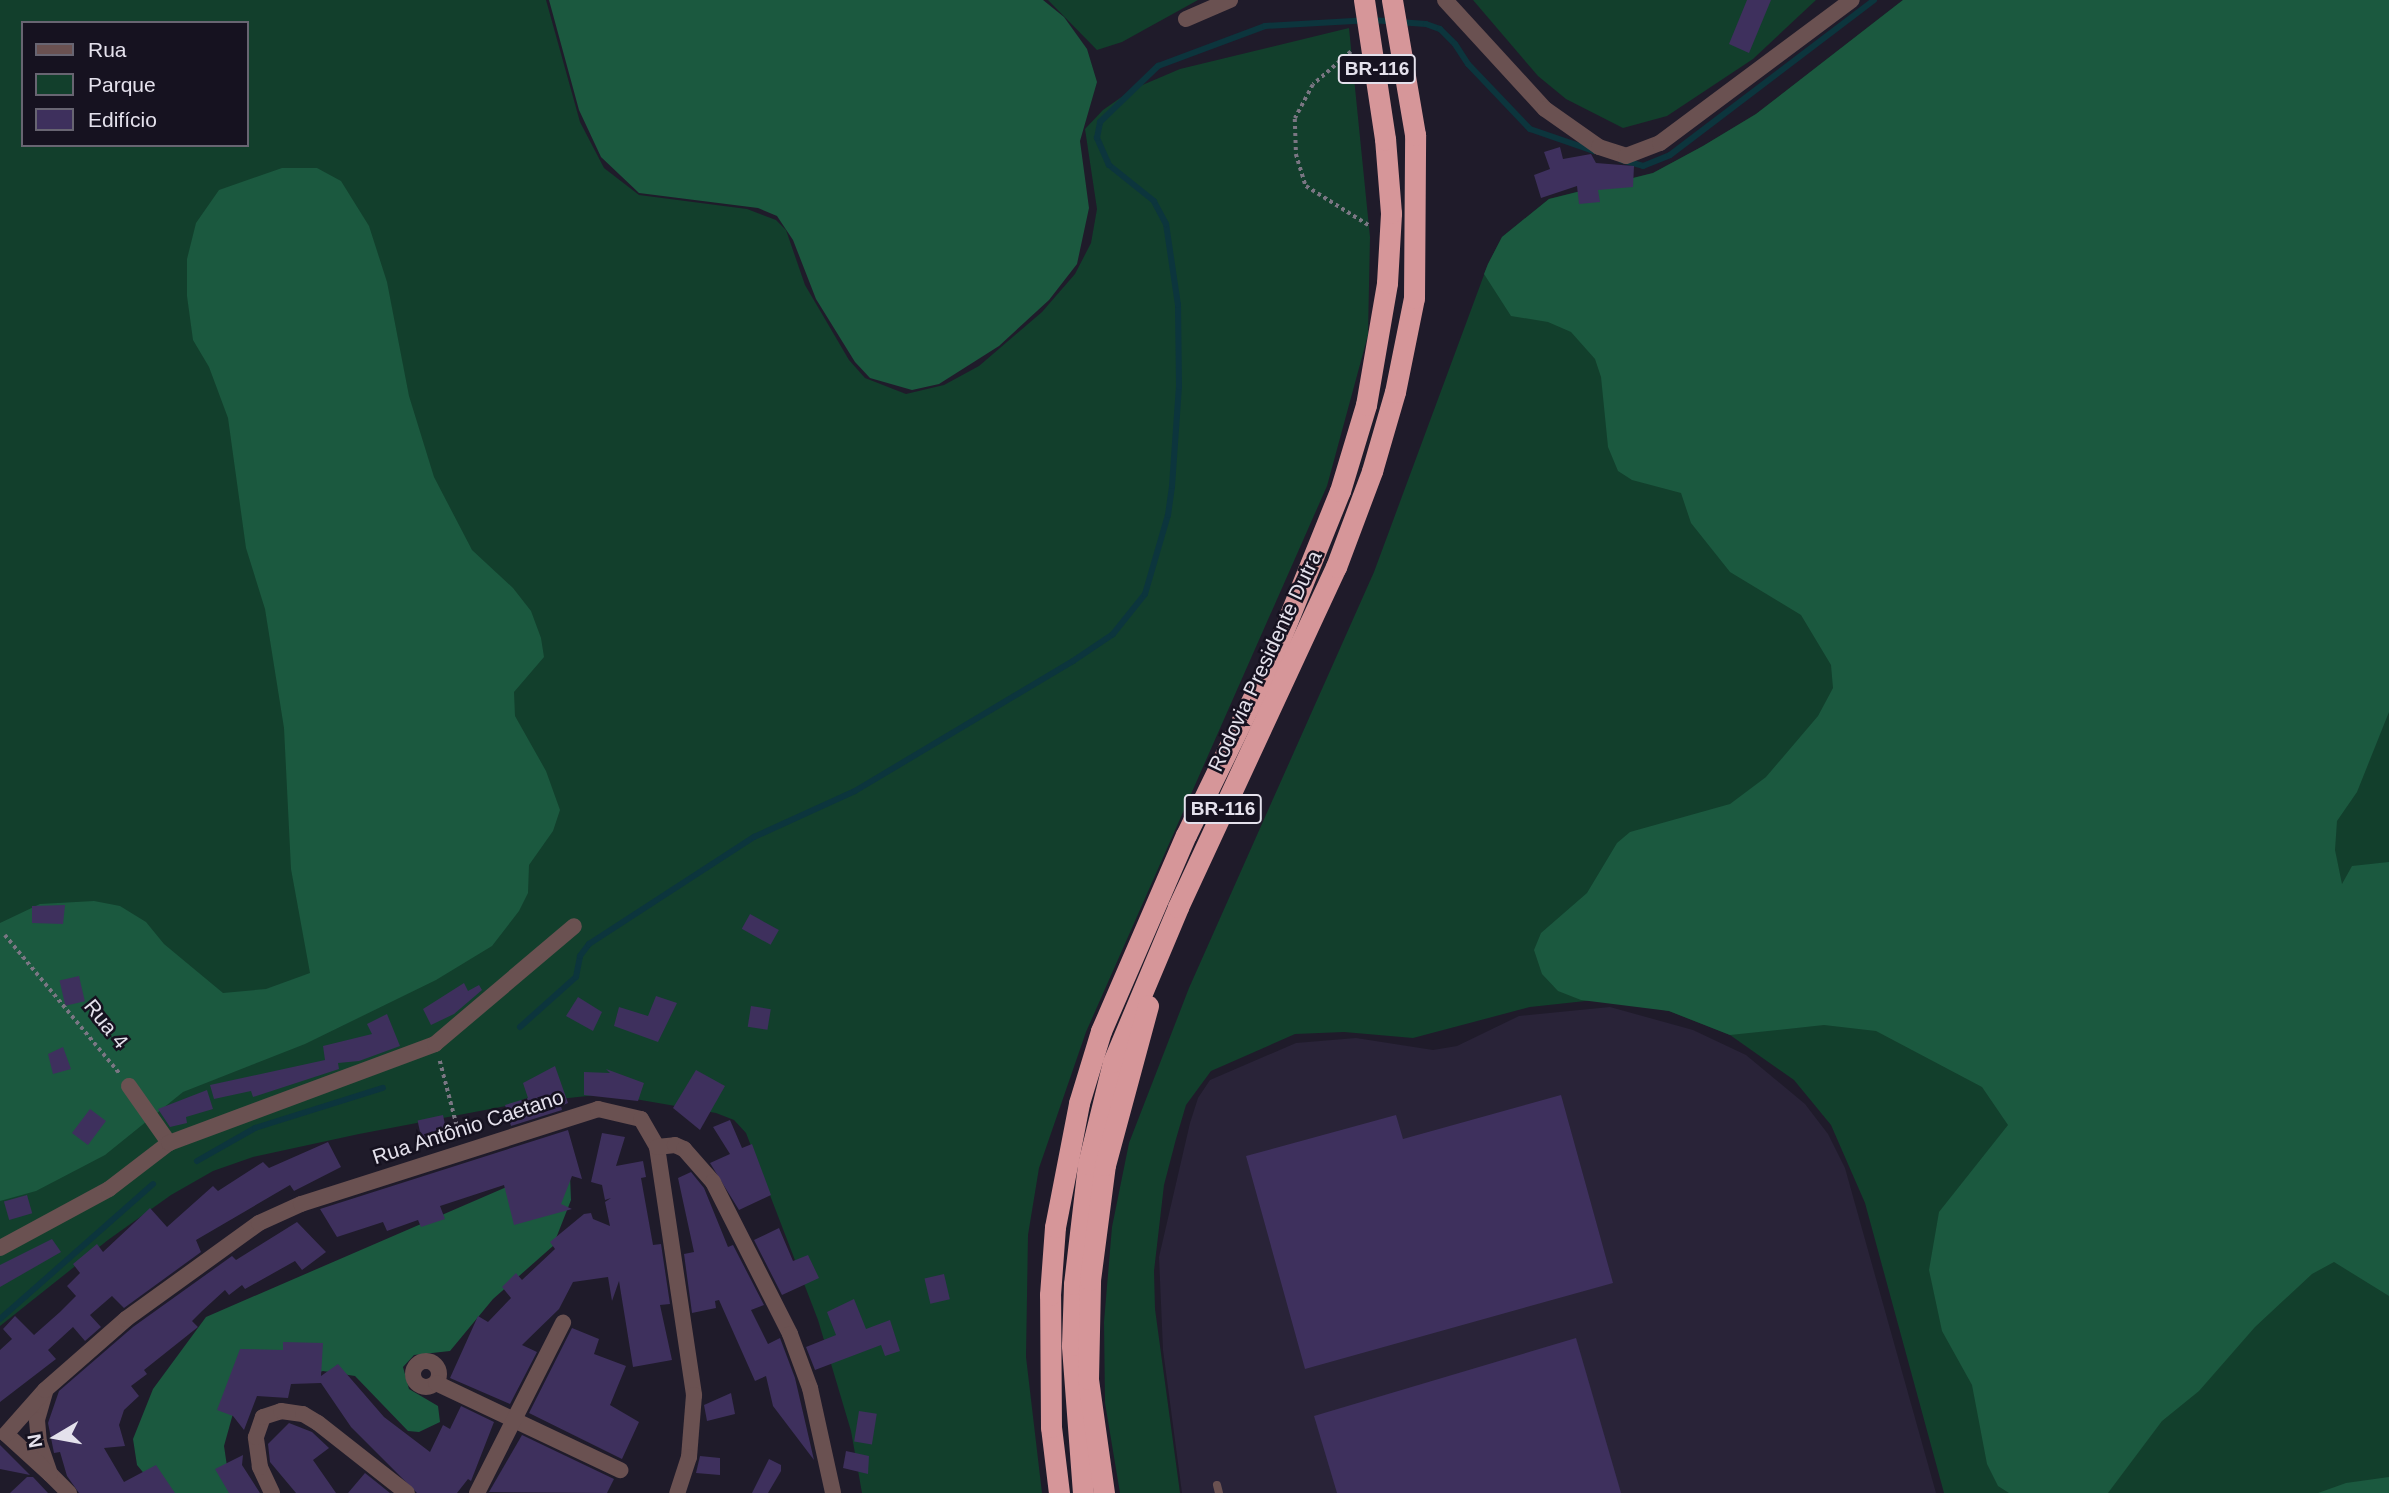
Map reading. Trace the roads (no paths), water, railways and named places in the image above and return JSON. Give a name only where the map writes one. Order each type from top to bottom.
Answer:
[{"type":"highway","name":"Rodovia Presidente Dutra","points":[[1059,1493],[1051,1427],[1050,1295],[1055,1227],[1079,1102],[1106,1019],[1186,835],[1272,659],[1339,491],[1366,405],[1387,283],[1390,238],[1385,138],[1364,0]]},
{"type":"highway","name":"Rodovia Presidente Dutra","points":[[1083,1493],[1073,1358],[1079,1227],[1088,1164],[1113,1062],[1159,952],[1336,568],[1372,471],[1395,393],[1415,299],[1415,135],[1392,0]]},
{"type":"highway","points":[[1104,1493],[1088,1379],[1090,1280],[1105,1164],[1147,1012],[1159,952]]},
{"type":"street","points":[[1186,19],[1230,0]]},
{"type":"street","points":[[1445,0],[1545,109],[1599,147],[1626,156],[1649,150],[1852,0]]},
{"type":"street","points":[[0,1248],[109,1189],[170,1143],[435,1044],[574,926]]},
{"type":"street","points":[[129,1086],[170,1143]]},
{"type":"street","name":"Rua Antônio Caetano","points":[[3,1433],[45,1390],[126,1319],[259,1223],[301,1204],[462,1150],[598,1109],[641,1119],[657,1147]]},
{"type":"street","points":[[677,1493],[689,1457],[694,1395],[657,1147],[675,1145],[701,1165],[765,1280],[810,1388],[834,1493]]},
{"type":"street","points":[[477,1493],[563,1324]]},
{"type":"street","points":[[436,1382],[620,1470]]},
{"type":"street","points":[[45,1390],[37,1428],[50,1474]]},
{"type":"street","points":[[272,1493],[260,1467],[256,1430],[263,1417],[289,1411],[327,1430],[407,1493]]},
{"type":"street","points":[[3,1433],[69,1493]]},
{"type":"waterway","points":[[1621,160],[1643,166],[1670,155],[1874,0]]},
{"type":"waterway","points":[[520,1027],[576,977],[580,956],[589,944],[754,837],[855,791],[1073,661],[1113,634],[1145,594],[1168,515],[1172,486],[1179,387],[1178,305],[1166,224],[1154,201],[1109,165],[1097,138],[1100,122],[1158,66],[1265,26],[1371,20],[1426,24],[1440,29],[1455,44],[1468,64],[1530,129],[1594,151]]},
{"type":"waterway","points":[[197,1161],[255,1128],[383,1088]]},
{"type":"waterway","points":[[0,1319],[153,1184]]}]
